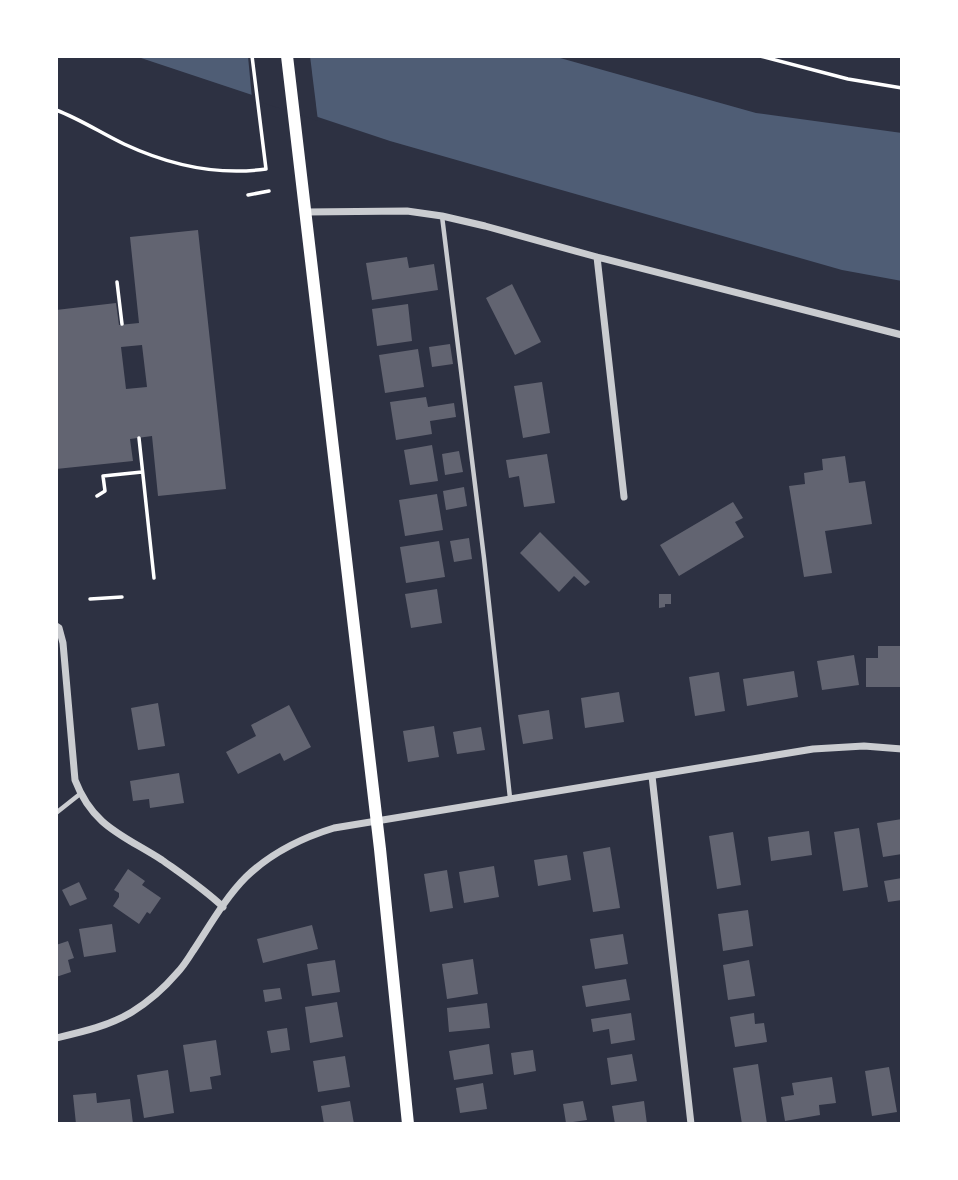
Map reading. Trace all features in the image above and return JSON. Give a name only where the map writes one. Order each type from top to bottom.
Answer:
[{"type":"main road","points":[[287,56],[376,820],[408,1124]]},
{"type":"street","points":[[306,212],[407,212],[442,216],[902,335]]},
{"type":"street","points":[[597,257],[624,497]]},
{"type":"street","points":[[56,626],[63,643],[75,780],[80,794],[98,820],[110,830],[159,859],[200,887],[223,907]]},
{"type":"street","points":[[56,1038],[97,1028],[132,1012],[178,973],[245,879],[286,846],[308,836],[376,820],[813,749],[864,746],[902,749]]},
{"type":"street","points":[[652,776],[691,1124]]},
{"type":"lane","points":[[442,216],[510,799]]},
{"type":"lane","points":[[56,813],[80,794]]},
{"type":"path","points":[[56,110],[123,144],[164,161],[244,172],[265,169],[252,56]]},
{"type":"path","points":[[760,56],[848,79],[902,88]]},
{"type":"path","points":[[248,195],[269,191]]},
{"type":"path","points":[[117,282],[122,324]]},
{"type":"path","points":[[139,438],[154,578]]},
{"type":"path","points":[[97,496],[105,491],[103,476],[142,472]]},
{"type":"path","points":[[90,599],[122,597]]},
{"type":"water","points":[[135,56],[553,56],[756,113],[902,133],[902,281],[842,270],[390,141]]},
{"type":"pier","points":[[248,56],[310,56],[318,121],[252,99]]},
{"type":"building","points":[[198,230],[226,489],[158,496],[152,436],[130,439],[133,461],[56,469],[56,310],[116,303],[119,325],[139,323],[130,237]],"holes":[[[142,345],[147,387],[126,389],[121,347]]]},
{"type":"building","points":[[407,257],[409,268],[434,264],[438,290],[372,300],[366,263]]},
{"type":"building","points":[[512,284],[541,342],[515,355],[486,298]]},
{"type":"building","points":[[408,304],[412,341],[377,346],[372,309]]},
{"type":"building","points":[[450,344],[453,364],[432,367],[429,347]]},
{"type":"building","points":[[418,349],[424,387],[385,393],[379,355]]},
{"type":"building","points":[[542,382],[550,433],[523,438],[514,386]]},
{"type":"building","points":[[426,397],[428,407],[454,403],[456,417],[430,421],[432,434],[396,440],[390,402]]},
{"type":"building","points":[[432,445],[438,481],[410,485],[404,450]]},
{"type":"building","points":[[459,451],[463,472],[445,475],[442,454]]},
{"type":"building","points":[[547,454],[555,503],[524,507],[519,476],[509,478],[506,460]]},
{"type":"building","points":[[845,456],[849,483],[865,481],[872,524],[825,531],[832,573],[804,577],[789,486],[805,484],[804,473],[823,470],[822,459]]},
{"type":"building","points":[[464,487],[467,506],[446,510],[443,491]]},
{"type":"building","points":[[437,494],[443,530],[405,536],[399,500]]},
{"type":"building","points":[[733,502],[743,518],[735,522],[744,537],[679,576],[660,545]]},
{"type":"building","points":[[540,532],[590,582],[585,586],[574,576],[559,592],[520,553]]},
{"type":"building","points":[[469,538],[472,559],[454,562],[450,541]]},
{"type":"building","points":[[439,541],[445,577],[406,583],[400,547]]},
{"type":"building","points":[[437,589],[442,623],[411,628],[405,594]]},
{"type":"building","points":[[659,594],[671,594],[671,604],[659,608]]},
{"type":"building","points":[[878,646],[901,646],[902,687],[866,687],[866,658],[878,658]]},
{"type":"building","points":[[854,655],[859,685],[822,690],[817,661]]},
{"type":"building","points":[[794,671],[798,697],[747,706],[743,679]]},
{"type":"building","points":[[719,672],[725,711],[695,716],[689,677]]},
{"type":"building","points":[[619,692],[624,722],[585,728],[581,698]]},
{"type":"building","points":[[158,703],[165,746],[138,750],[131,708]]},
{"type":"building","points":[[289,705],[311,747],[284,761],[280,753],[238,774],[226,752],[256,736],[251,725]]},
{"type":"building","points":[[549,710],[553,739],[523,744],[518,715]]},
{"type":"building","points":[[434,726],[439,757],[408,762],[403,731]]},
{"type":"building","points":[[481,727],[485,750],[457,754],[453,732]]},
{"type":"building","points":[[179,773],[184,803],[150,808],[149,799],[133,801],[130,781]]},
{"type":"building","points":[[902,819],[902,854],[883,857],[877,823]]},
{"type":"building","points":[[859,828],[868,887],[843,891],[834,832]]},
{"type":"building","points":[[809,831],[812,855],[771,861],[768,837]]},
{"type":"building","points":[[733,832],[741,885],[717,889],[709,836]]},
{"type":"building","points":[[610,847],[620,908],[593,912],[583,852]]},
{"type":"building","points":[[567,855],[571,880],[538,886],[534,860]]},
{"type":"building","points":[[494,866],[499,897],[464,903],[459,872]]},
{"type":"building","points":[[128,869],[145,881],[142,885],[161,898],[139,924],[113,906],[119,897],[119,893],[114,890]]},
{"type":"building","points":[[447,870],[453,908],[430,912],[424,874]]},
{"type":"building","points":[[902,878],[902,900],[888,902],[884,881]]},
{"type":"building","points":[[79,882],[87,899],[70,906],[62,890]]},
{"type":"building","points":[[748,910],[753,946],[723,951],[718,914]]},
{"type":"building","points":[[112,924],[116,952],[84,957],[79,929]]},
{"type":"building","points":[[312,925],[318,949],[263,963],[257,939]]},
{"type":"building","points":[[623,934],[628,964],[595,969],[590,939]]},
{"type":"building","points":[[68,941],[74,958],[68,960],[71,972],[56,977],[56,945]]},
{"type":"building","points":[[473,959],[478,994],[447,999],[442,964]]},
{"type":"building","points":[[335,960],[340,992],[312,996],[307,964]]},
{"type":"building","points":[[749,960],[755,996],[728,1000],[723,965]]},
{"type":"building","points":[[626,979],[630,1000],[586,1007],[582,986]]},
{"type":"building","points":[[280,988],[282,999],[265,1002],[263,990]]},
{"type":"building","points":[[337,1002],[343,1037],[310,1043],[305,1007]]},
{"type":"building","points":[[487,1003],[490,1028],[449,1032],[447,1008]]},
{"type":"building","points":[[631,1013],[635,1040],[611,1044],[609,1029],[593,1032],[591,1019]]},
{"type":"building","points":[[754,1013],[755,1024],[764,1023],[767,1042],[735,1047],[730,1017]]},
{"type":"building","points":[[287,1028],[290,1050],[271,1053],[267,1031]]},
{"type":"building","points":[[216,1040],[221,1075],[210,1077],[212,1089],[190,1092],[183,1045]]},
{"type":"building","points":[[489,1044],[493,1074],[454,1080],[449,1051]]},
{"type":"building","points":[[533,1050],[536,1071],[514,1075],[511,1053]]},
{"type":"building","points":[[632,1054],[637,1081],[611,1085],[607,1058]]},
{"type":"building","points":[[345,1056],[350,1087],[318,1092],[313,1061]]},
{"type":"building","points":[[758,1064],[767,1124],[742,1124],[733,1068]]},
{"type":"building","points":[[889,1067],[897,1112],[872,1116],[865,1071]]},
{"type":"building","points":[[168,1070],[174,1113],[144,1118],[137,1075]]},
{"type":"building","points":[[832,1077],[836,1103],[819,1105],[820,1115],[785,1121],[781,1097],[794,1095],[792,1083]]},
{"type":"building","points":[[483,1083],[487,1109],[460,1113],[456,1088]]},
{"type":"building","points":[[96,1093],[97,1103],[130,1099],[133,1124],[76,1124],[73,1095]]},
{"type":"building","points":[[350,1101],[354,1124],[324,1124],[321,1106]]},
{"type":"building","points":[[583,1101],[587,1120],[566,1123],[563,1104]]},
{"type":"building","points":[[644,1101],[647,1124],[615,1124],[612,1106]]}]
